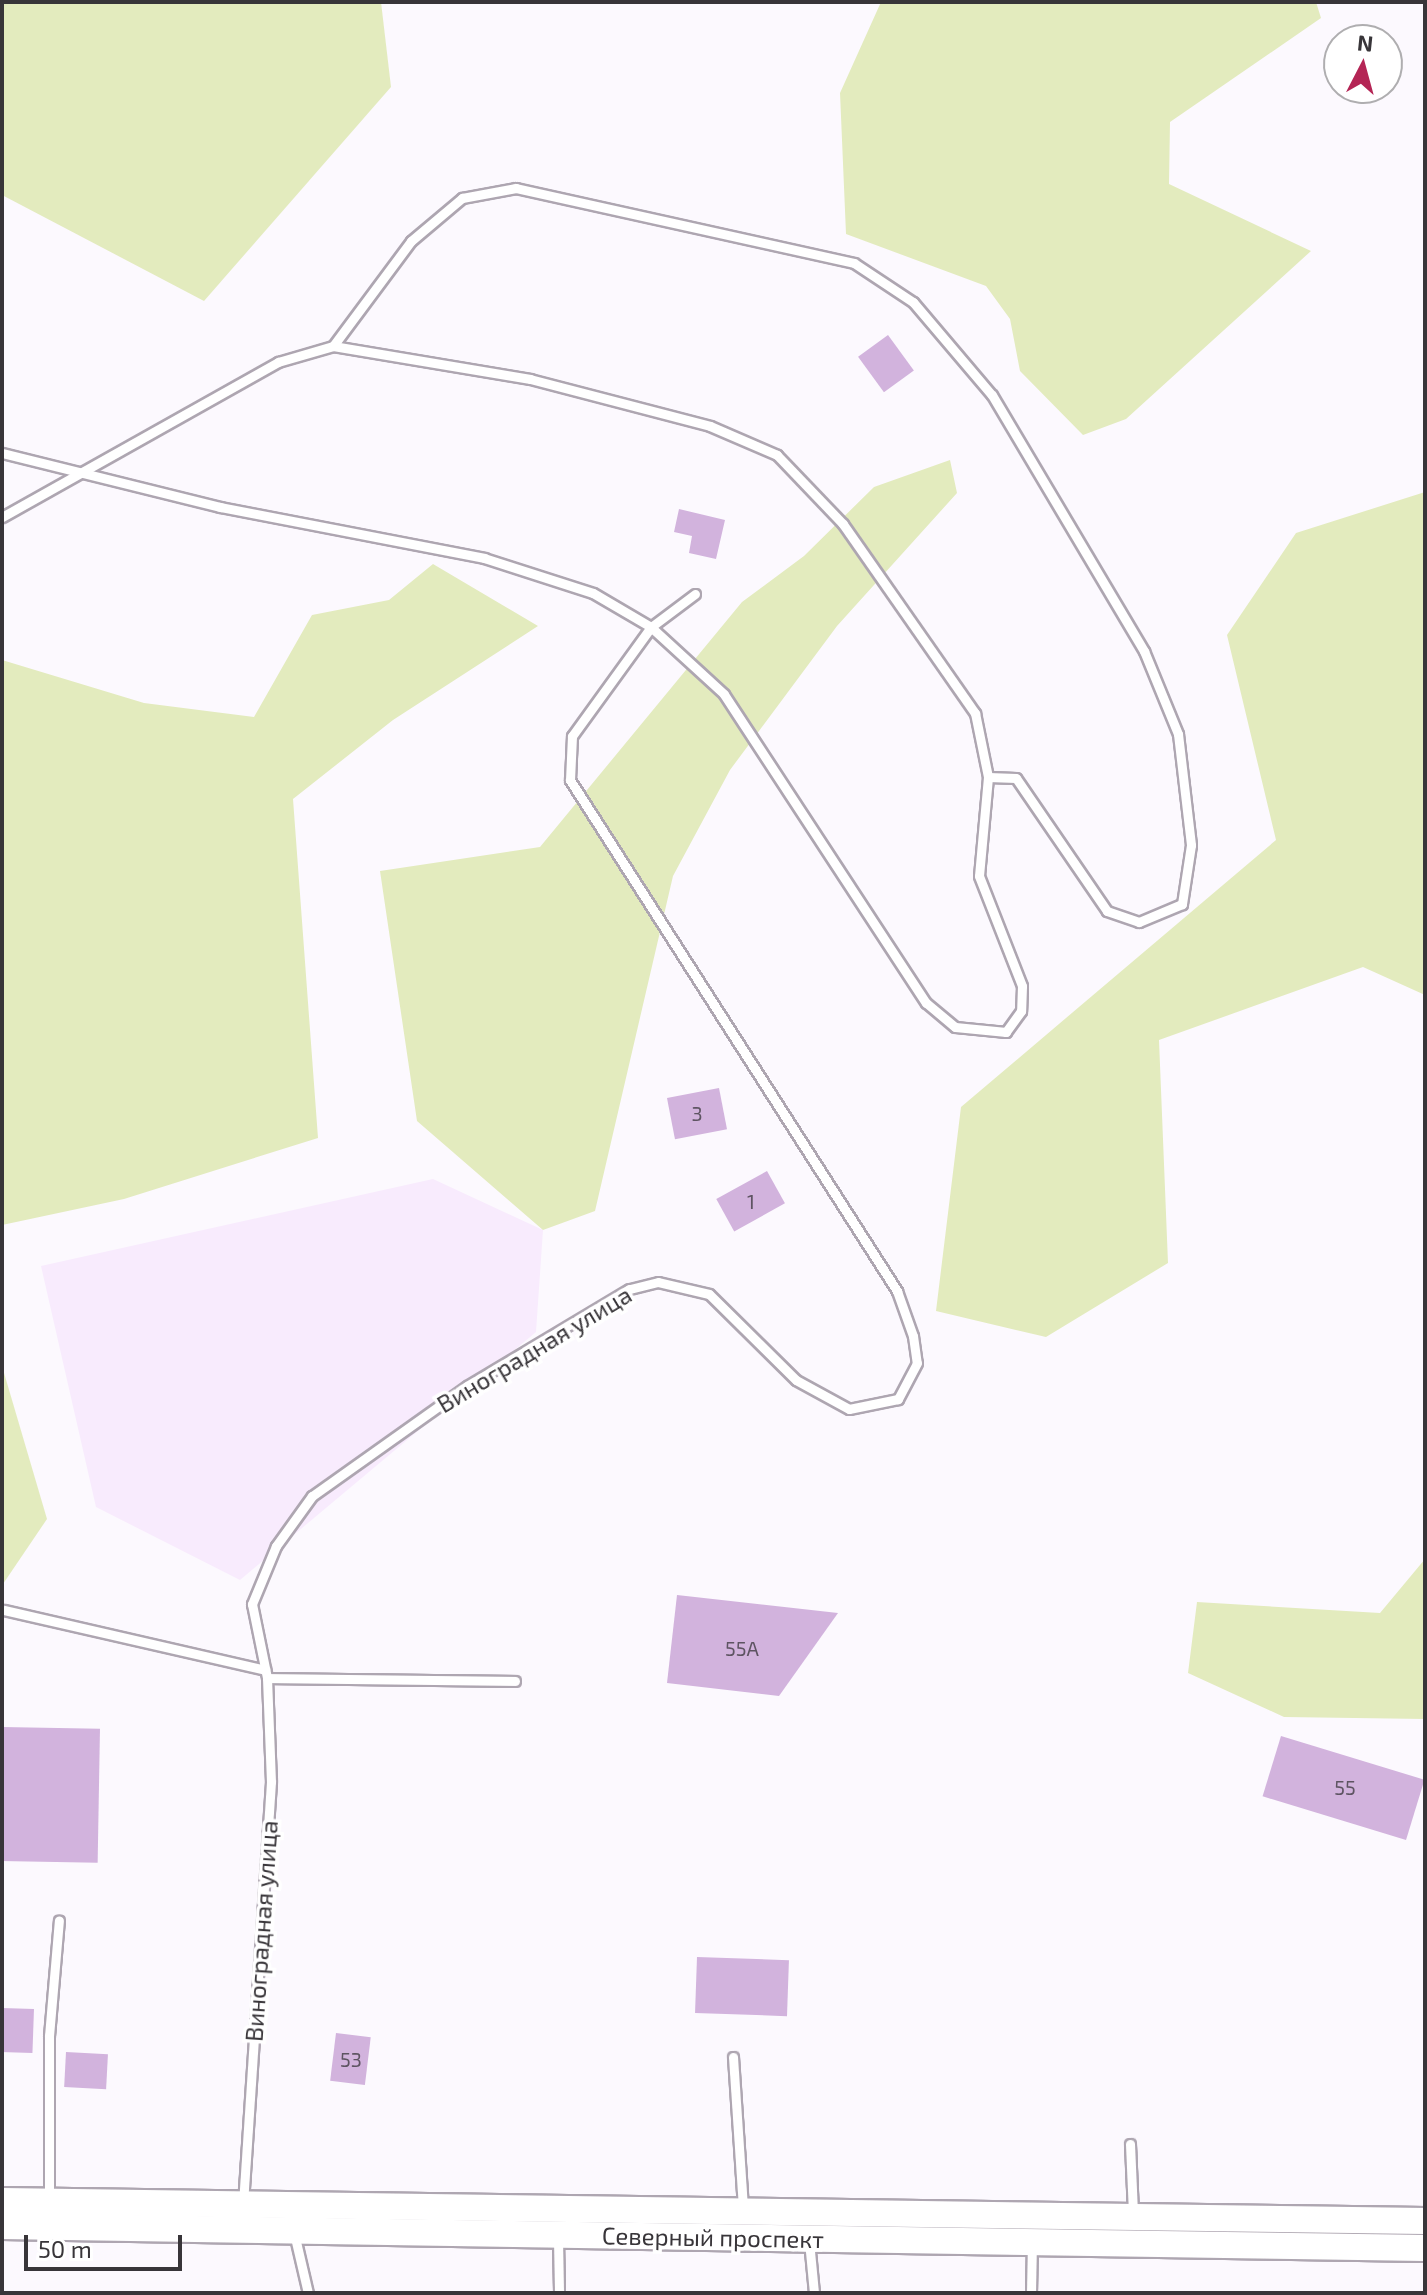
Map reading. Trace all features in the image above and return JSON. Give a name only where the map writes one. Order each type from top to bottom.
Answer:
[{"type":"main road","name":"Северный проспект","points":[[2,2201],[1425,2221]]},
{"type":"main road","name":"Северный проспект","points":[[2,2226],[294,2233],[1425,2248]]},
{"type":"lane","points":[[333,346],[411,241],[462,198],[516,188],[854,263],[901,294],[992,395],[1144,651],[1178,734],[1191,845],[1182,904],[1139,922],[1107,911],[1016,778],[988,777]]},
{"type":"lane","points":[[2,453],[78,475],[484,558],[593,593],[651,627],[724,694],[926,1003],[955,1027],[984,1034],[1006,1032],[1021,1011],[1022,986],[979,876],[988,777],[975,713],[843,524],[777,455],[710,426],[530,379],[333,346],[278,362],[78,475],[2,517]]},
{"type":"lane","points":[[651,627],[695,594]]},
{"type":"lane","name":"Виноградная улица","points":[[243,2205],[271,1782],[266,1674],[252,1604],[276,1546],[312,1496],[467,1386],[629,1289],[658,1282],[709,1294],[796,1380],[849,1409],[898,1399],[917,1363],[897,1291],[570,780],[572,736],[651,627]]},
{"type":"lane","points":[[4,1610],[266,1674],[515,1681]]},
{"type":"lane","points":[[49,2202],[49,2036],[59,1920]]},
{"type":"lane","points":[[733,2057],[743,2212]]},
{"type":"lane","points":[[1130,2144],[1133,2217]]},
{"type":"lane","points":[[294,2233],[308,2293]]},
{"type":"lane","points":[[558,2235],[559,2293]]},
{"type":"lane","points":[[809,2238],[814,2293]]},
{"type":"lane","points":[[1031,2293],[1032,2243]]},
{"type":"shaded area","points":[[433,1179],[543,1230],[536,1332],[240,1580],[96,1507],[41,1266]]},
{"type":"green space","points":[[2,2],[381,2],[391,87],[204,301],[2,195]]},
{"type":"green space","points":[[881,2],[1316,2],[1321,18],[1170,122],[1169,184],[1311,251],[1126,419],[1083,435],[1020,371],[1010,319],[986,286],[846,234],[840,93]]},
{"type":"green space","points":[[950,460],[957,493],[837,626],[730,770],[673,876],[595,1211],[543,1230],[417,1121],[380,871],[540,847],[742,602],[804,556],[874,487]]},
{"type":"green space","points":[[1425,492],[1425,995],[1363,967],[1159,1040],[1168,1263],[1046,1337],[936,1311],[961,1107],[1276,840],[1227,635],[1296,533]]},
{"type":"green space","points":[[433,564],[538,626],[393,720],[293,799],[318,1138],[124,1199],[2,1225],[2,660],[144,703],[254,717],[312,615],[389,600]]},
{"type":"green space","points":[[2,1366],[47,1519],[3,1584],[2,1583]]},
{"type":"green space","points":[[1425,1559],[1425,1719],[1284,1717],[1188,1673],[1197,1602],[1380,1613]]},
{"type":"building","points":[[888,335],[914,371],[884,392],[858,357]]},
{"type":"building","points":[[679,509],[725,520],[716,559],[689,553],[692,536],[674,532]]},
{"type":"building","points":[[719,1088],[727,1129],[675,1139],[667,1098]]},
{"type":"building","points":[[767,1171],[785,1203],[734,1231],[716,1199]]},
{"type":"building","points":[[677,1595],[838,1613],[779,1696],[667,1683]]},
{"type":"building","points":[[2,1727],[100,1729],[98,1863],[2,1861]]},
{"type":"building","points":[[1281,1736],[1424,1780],[1406,1840],[1263,1796]]},
{"type":"building","points":[[697,1957],[789,1960],[787,2016],[695,2013]]},
{"type":"building","points":[[2,2008],[34,2009],[32,2053],[2,2052]]},
{"type":"building","points":[[336,2033],[371,2037],[365,2085],[330,2081]]},
{"type":"building","points":[[66,2052],[108,2054],[106,2089],[64,2087]]}]
